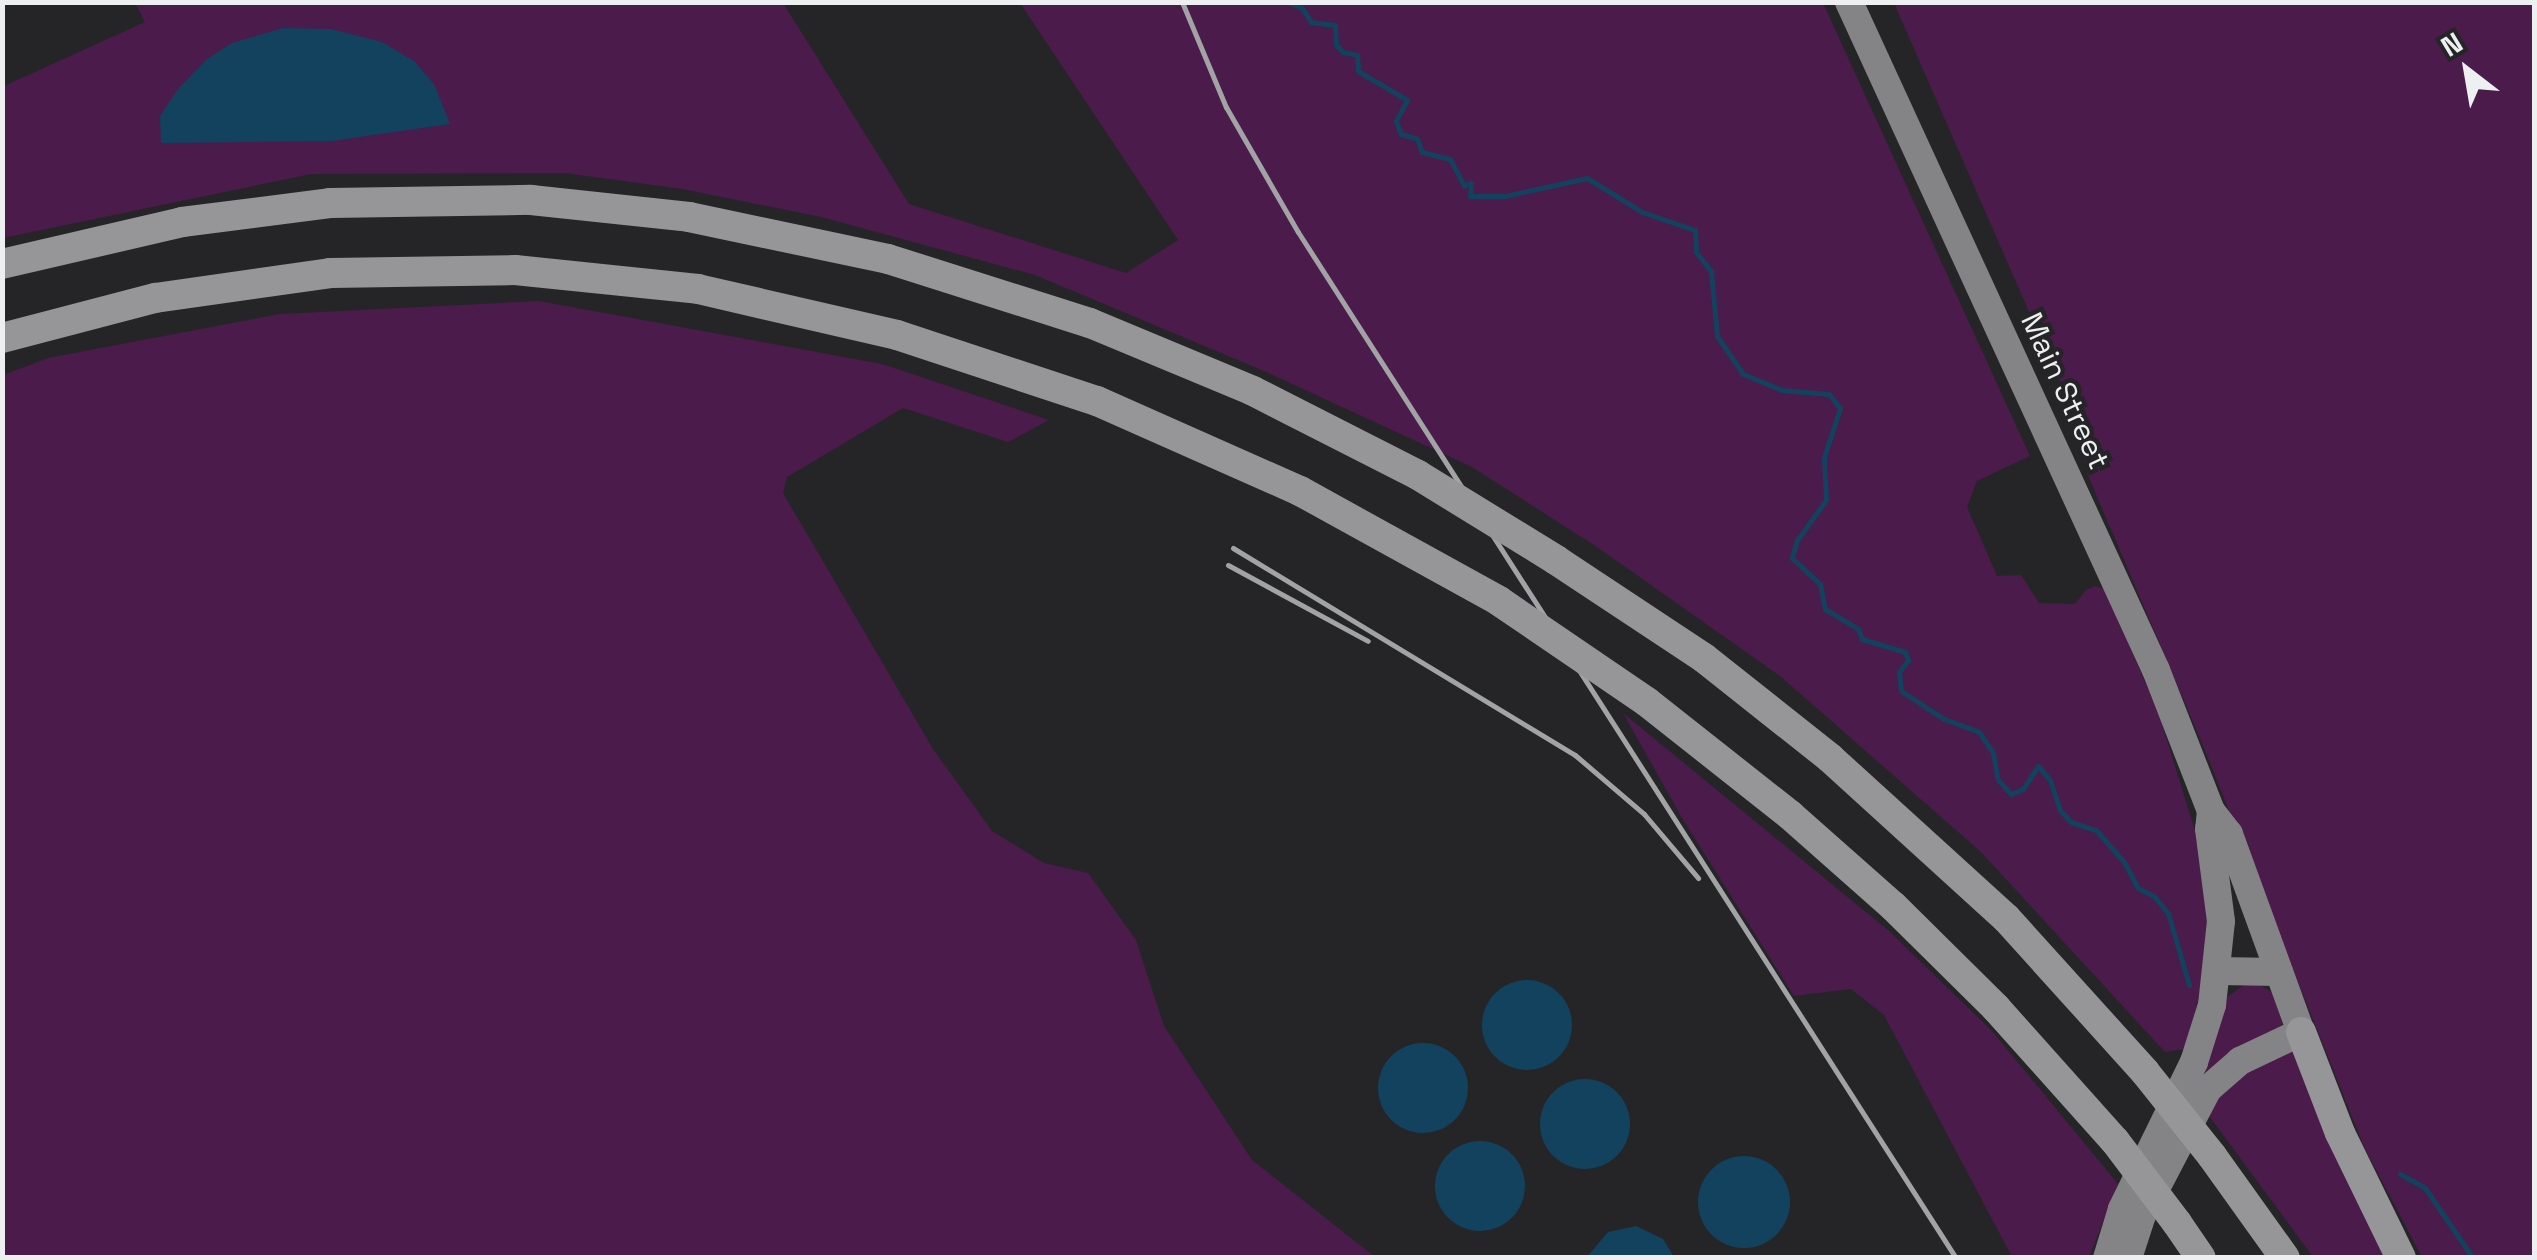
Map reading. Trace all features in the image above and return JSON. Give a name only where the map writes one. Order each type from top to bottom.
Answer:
[{"type":"highway","points":[[2,264],[146,229],[330,203],[531,200],[690,217],[888,260],[1077,318],[1253,391],[1418,475],[1556,560],[1704,658],[1855,779],[2028,940],[2145,1072],[2212,1156],[2285,1258]]},
{"type":"highway","points":[[2,338],[182,292],[372,270],[562,272],[698,289],[862,325],[1097,401],[1300,491],[1500,601],[1647,702],[1790,815],[1893,906],[1996,1008],[2115,1141],[2201,1258]]},
{"type":"highway","points":[[2300,1032],[2347,1149],[2401,1258]]},
{"type":"main road","name":"Main Street","points":[[1849,2],[2149,654],[2211,811],[2229,834],[2300,1032]]},
{"type":"main road","name":"Main Street","points":[[2107,1258],[2124,1206],[2194,1062],[2218,971],[2221,914],[2209,828],[2211,811]]},
{"type":"main road","points":[[2218,971],[2279,972]]},
{"type":"main road","points":[[2128,1258],[2142,1215],[2208,1089],[2240,1061],[2300,1032]]},
{"type":"shaded area","points":[[135,3],[783,3],[909,204],[1126,273],[1178,240],[1020,3],[1823,3],[2030,456],[1977,481],[1967,507],[1997,576],[2021,575],[2039,603],[2075,604],[2086,590],[2095,586],[2105,589],[2159,714],[2195,831],[2208,902],[2206,970],[2185,1049],[2165,1052],[1981,852],[1780,676],[1597,547],[1472,467],[1264,371],[1035,275],[821,217],[682,189],[565,173],[311,174],[3,238],[2,87],[145,22]]},
{"type":"shaded area","points":[[1894,3],[2534,3],[2534,1257],[2422,1257],[2365,1149],[2202,743],[2087,473],[2076,419]]},
{"type":"shaded area","points":[[539,301],[882,364],[1049,420],[1008,442],[903,408],[787,477],[783,493],[933,749],[992,831],[1044,863],[1088,873],[1136,940],[1164,1026],[1252,1160],[1375,1257],[3,1257],[3,375],[48,358],[280,314]]},
{"type":"shaded area","points":[[1623,713],[1889,931],[1992,1031],[2118,1184],[2089,1257],[2012,1257],[1884,1015],[1851,989],[1794,996],[1682,818]]},
{"type":"shaded area","points":[[2244,985],[2260,985],[2273,993],[2285,1015],[2282,1025],[2192,1095],[2227,997]]},
{"type":"shaded area","points":[[2295,1044],[2394,1257],[2313,1257],[2204,1109],[2225,1085]]},
{"type":"water","points":[[283,28],[331,29],[382,42],[414,61],[434,84],[450,124],[332,141],[161,143],[160,116],[178,89],[207,59],[232,43]]},
{"type":"water","points":[[1527,980],[1544,983],[1559,993],[1569,1008],[1569,1042],[1559,1057],[1544,1067],[1527,1070],[1510,1067],[1495,1057],[1485,1042],[1482,1025],[1485,1008],[1495,993],[1510,983]]},
{"type":"water","points":[[1423,1043],[1440,1046],[1455,1056],[1465,1071],[1465,1105],[1455,1120],[1440,1130],[1423,1133],[1406,1130],[1391,1120],[1381,1105],[1378,1088],[1381,1071],[1391,1056],[1406,1046]]},
{"type":"water","points":[[1585,1079],[1602,1082],[1617,1092],[1627,1107],[1627,1141],[1617,1156],[1602,1166],[1585,1169],[1568,1166],[1553,1156],[1543,1141],[1540,1124],[1543,1107],[1553,1092],[1568,1082]]},
{"type":"water","points":[[1480,1141],[1497,1144],[1512,1154],[1522,1169],[1522,1203],[1512,1218],[1497,1228],[1480,1231],[1463,1228],[1448,1218],[1438,1203],[1435,1186],[1438,1169],[1448,1154],[1463,1144]]},
{"type":"water","points":[[1744,1156],[1761,1160],[1776,1170],[1786,1185],[1790,1202],[1786,1219],[1776,1234],[1761,1244],[1744,1248],[1727,1244],[1712,1234],[1702,1219],[1698,1202],[1702,1185],[1712,1170],[1727,1160]]},
{"type":"water","points":[[1636,1226],[1663,1239],[1674,1257],[1587,1257],[1608,1232]]},
{"type":"waterway","points":[[1288,2],[1302,8],[1311,22],[1335,25],[1336,45],[1343,52],[1357,55],[1358,71],[1407,100],[1396,121],[1401,134],[1417,139],[1422,152],[1450,159],[1464,185],[1471,183],[1470,196],[1505,196],[1587,178],[1642,212],[1695,230],[1696,252],[1711,271],[1717,336],[1743,374],[1782,390],[1829,394],[1840,408],[1824,457],[1826,500],[1797,540],[1792,558],[1820,584],[1825,609],[1858,629],[1862,639],[1905,652],[1908,660],[1899,672],[1901,691],[1944,719],[1979,732],[1993,753],[1998,780],[2011,794],[2023,789],[2038,766],[2050,780],[2060,810],[2071,822],[2096,830],[2124,862],[2138,888],[2154,896],[2168,913],[2189,985]]},
{"type":"waterway","points":[[2400,1174],[2425,1188],[2473,1258]]},
{"type":"railway","points":[[1182,2],[1226,107],[1298,232],[1956,1258]]},
{"type":"railway","points":[[1233,548],[1575,755],[1644,814],[1698,878]]},
{"type":"railway","points":[[1228,565],[1368,641]]}]
